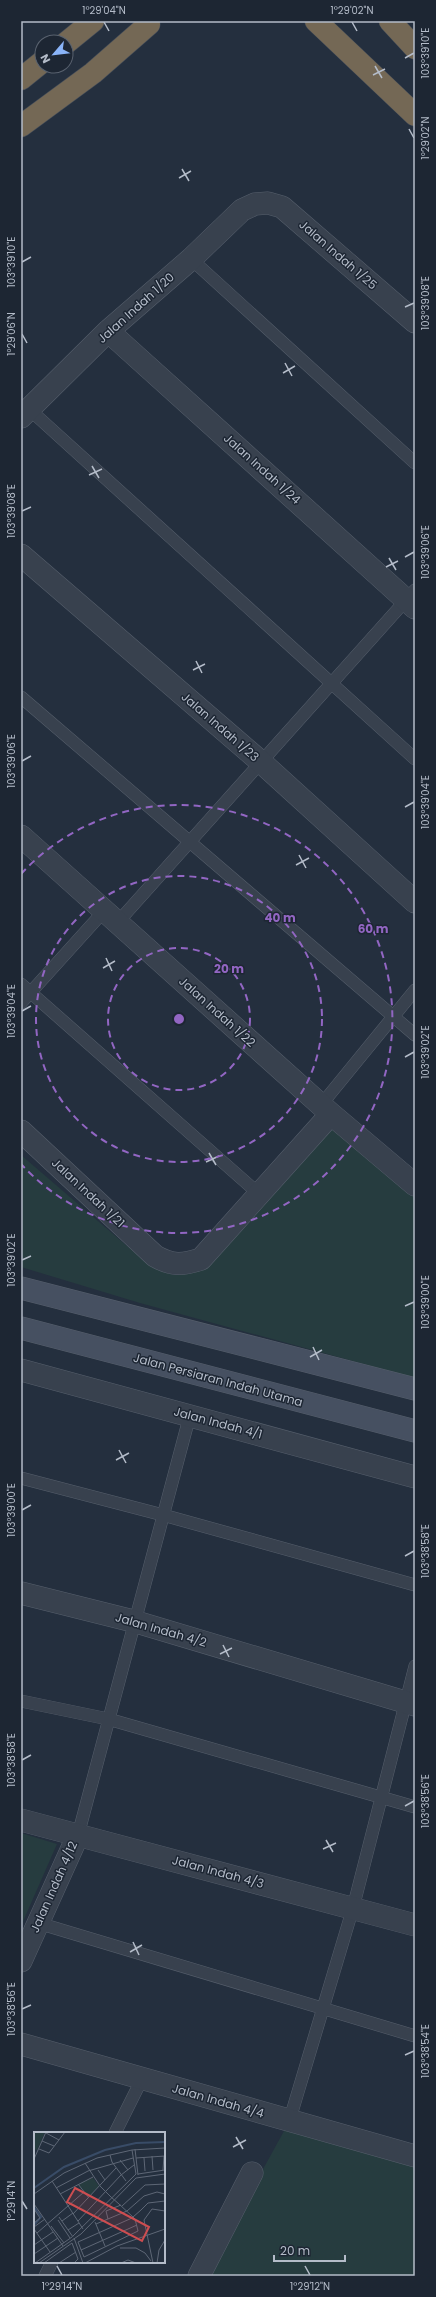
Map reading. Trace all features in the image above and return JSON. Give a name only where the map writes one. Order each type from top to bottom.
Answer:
[{"type":"highway","points":[[74,36],[93,21]]},
{"type":"highway","points":[[316,21],[415,115]]},
{"type":"highway","points":[[390,21],[415,48]]},
{"type":"highway","points":[[21,126],[93,73],[149,24]]},
{"type":"highway","points":[[21,79],[34,68]]},
{"type":"main road","points":[[21,1288],[415,1388]]},
{"type":"main road","name":"Jalan Persiaran Indah Utama","points":[[21,1328],[415,1431]]},
{"type":"street","name":"Jalan Indah 1/25","points":[[255,204],[268,203],[282,208],[415,322]]},
{"type":"street","name":"Jalan Indah 1/20","points":[[25,413],[108,331],[191,259],[242,210],[255,204]]},
{"type":"street","name":"Jalan Indah 1/24","points":[[108,331],[412,599]]},
{"type":"street","name":"Jalan Indah 1/23","points":[[21,555],[261,762],[415,902]]},
{"type":"street","name":"Jalan Indah 1/22","points":[[21,836],[326,1110],[415,1185]]},
{"type":"street","name":"Jalan Indah 1/21","points":[[21,1131],[155,1256],[167,1263],[183,1265],[201,1259],[259,1194],[326,1110]]},
{"type":"street","name":"Jalan Indah 4/1","points":[[21,1370],[415,1477]]},
{"type":"street","name":"Jalan Indah 4/2","points":[[21,1593],[134,1622],[410,1704]]},
{"type":"street","name":"Jalan Indah 4/3","points":[[21,1820],[415,1925]]},
{"type":"street","name":"Jalan Indah 4/12","points":[[21,1961],[78,1835]]},
{"type":"street","name":"Jalan Indah 4/4","points":[[21,2044],[289,2122],[415,2156]]},
{"type":"street","points":[[199,2276],[252,2173]]},
{"type":"lane","points":[[191,259],[415,463]]},
{"type":"lane","points":[[25,413],[415,759]]},
{"type":"lane","points":[[21,1003],[190,842],[331,683],[412,599]]},
{"type":"lane","points":[[21,697],[415,1035]]},
{"type":"lane","points":[[21,984],[259,1194]]},
{"type":"lane","points":[[326,1110],[394,1016],[415,990]]},
{"type":"lane","points":[[78,1835],[190,1415]]},
{"type":"lane","points":[[21,1478],[163,1515],[415,1585]]},
{"type":"lane","points":[[289,2122],[353,1908],[380,1796],[410,1704],[415,1666]]},
{"type":"lane","points":[[21,1701],[108,1719],[415,1807]]},
{"type":"lane","points":[[38,1923],[323,2007],[415,2036]]},
{"type":"lane","points":[[116,2132],[142,2079]]},
{"type":"lane","points":[[45,2276],[52,2263]]},
{"type":"green space","points":[[332,1128],[415,1197],[415,1378],[140,1303],[21,1267],[21,1155],[148,1264],[173,1275],[204,1268]]},
{"type":"green space","points":[[21,1833],[57,1844],[21,1926]]},
{"type":"green space","points":[[289,2122],[415,2164],[415,2276],[204,2276]]}]
